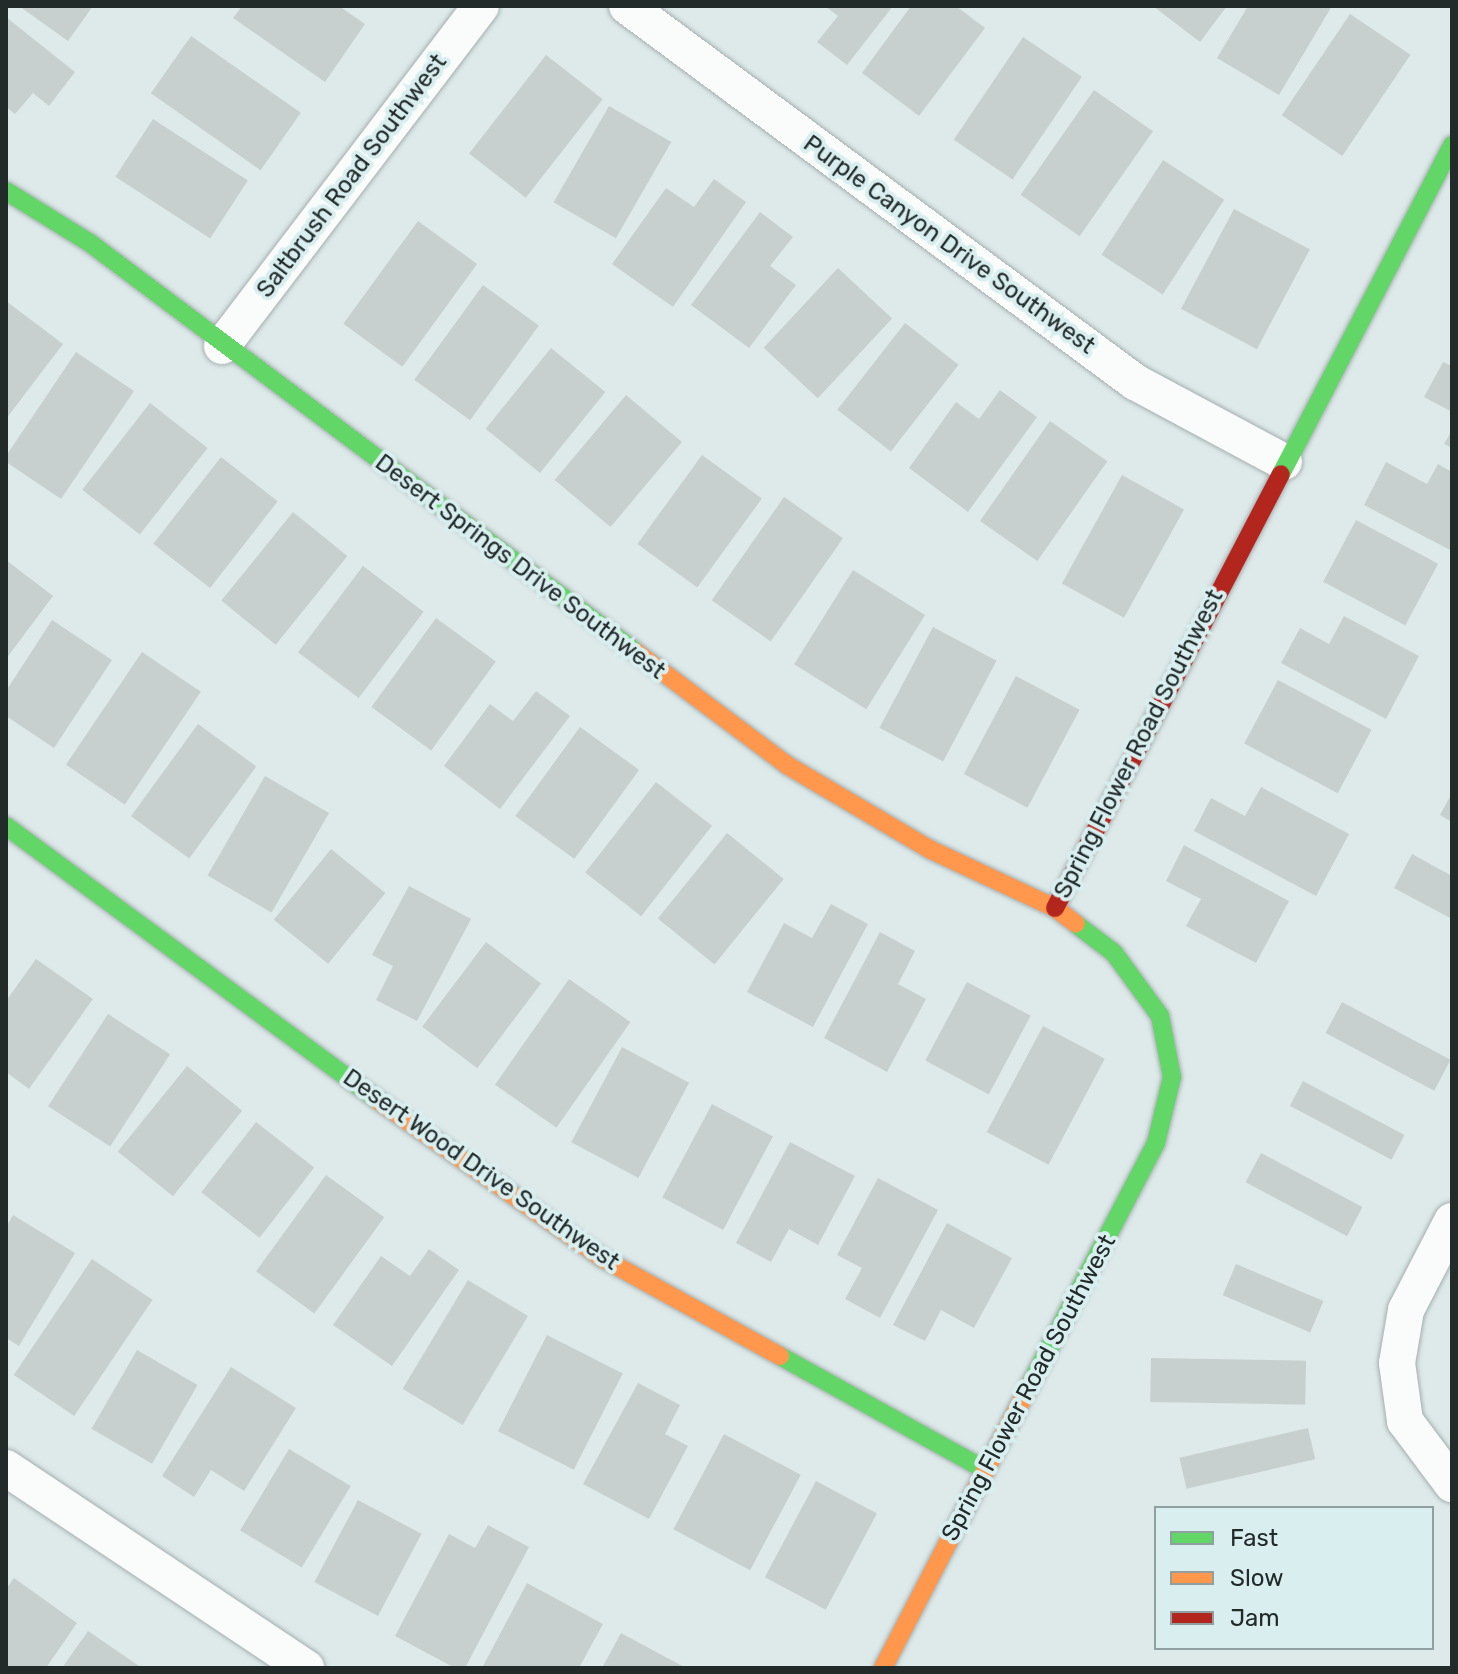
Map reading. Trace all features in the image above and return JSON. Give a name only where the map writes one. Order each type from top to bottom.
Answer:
[{"type":"street","name":"Saltbrush Road Southwest","points":[[222,346],[481,6]]},
{"type":"street","name":"Purple Canyon Drive Southwest","points":[[627,6],[1135,382],[1284,462]]},
{"type":"street","name":"Spring Flower Road Southwest","points":[[883,1668],[1156,1143],[1172,1077],[1160,1016],[1114,953],[1055,908],[1284,462],[1452,145]]},
{"type":"street","name":"Desert Springs Drive Southwest","points":[[6,191],[90,243],[222,346],[787,765],[929,849],[1055,908]]},
{"type":"street","name":"Desert Wood Drive Southwest","points":[[6,826],[498,1189],[604,1259],[986,1470]]},
{"type":"street","points":[[1452,1221],[1406,1310],[1397,1363],[1405,1421],[1452,1484]]},
{"type":"street","points":[[6,1468],[306,1668]]},
{"type":"building","points":[[19,6],[93,6],[68,41]]},
{"type":"building","points":[[242,6],[339,6],[365,24],[325,82],[233,18]]},
{"type":"building","points":[[825,6],[893,6],[847,65],[817,42],[838,16]]},
{"type":"building","points":[[911,6],[956,6],[985,28],[919,116],[862,73]]},
{"type":"building","points":[[1153,6],[1227,6],[1200,42]]},
{"type":"building","points":[[1248,6],[1332,6],[1279,95],[1217,58]]},
{"type":"building","points":[[1350,14],[1411,55],[1342,156],[1282,115]]},
{"type":"building","points":[[6,17],[75,72],[49,106],[33,93],[15,114],[6,107]]},
{"type":"building","points":[[191,36],[301,113],[261,170],[151,93]]},
{"type":"building","points":[[1023,37],[1082,77],[1013,180],[954,140]]},
{"type":"building","points":[[546,55],[603,99],[526,198],[469,154]]},
{"type":"building","points":[[1094,90],[1153,131],[1080,236],[1021,195]]},
{"type":"building","points":[[609,106],[671,142],[616,238],[554,202]]},
{"type":"building","points":[[153,119],[248,181],[210,238],[115,177]]},
{"type":"building","points":[[1163,160],[1224,200],[1163,295],[1101,255]]},
{"type":"building","points":[[714,179],[746,202],[673,307],[612,264],[666,188],[694,207]]},
{"type":"building","points":[[1234,209],[1310,249],[1257,349],[1181,309]]},
{"type":"building","points":[[760,212],[793,237],[770,266],[796,285],[749,348],[691,305]]},
{"type":"building","points":[[418,221],[477,264],[402,367],[343,324]]},
{"type":"building","points":[[838,268],[892,318],[818,398],[764,348]]},
{"type":"building","points":[[483,285],[539,326],[470,420],[414,380]]},
{"type":"building","points":[[6,301],[63,344],[6,419]]},
{"type":"building","points":[[905,323],[959,365],[891,452],[837,410]]},
{"type":"building","points":[[551,348],[605,392],[540,473],[486,429]]},
{"type":"building","points":[[76,352],[134,391],[61,499],[6,462],[6,456]]},
{"type":"building","points":[[1443,362],[1452,366],[1452,412],[1424,397]]},
{"type":"building","points":[[1000,390],[1037,417],[968,512],[909,468],[956,402],[979,419]]},
{"type":"building","points":[[626,395],[682,442],[611,527],[555,480]]},
{"type":"building","points":[[150,403],[208,448],[140,535],[82,490]]},
{"type":"building","points":[[1050,421],[1107,461],[1037,561],[980,521]]},
{"type":"building","points":[[1452,430],[1452,448],[1444,444]]},
{"type":"building","points":[[702,455],[762,498],[697,587],[637,544]]},
{"type":"building","points":[[221,457],[278,501],[210,588],[153,544]]},
{"type":"building","points":[[1386,462],[1427,484],[1438,464],[1452,472],[1452,551],[1364,505]]},
{"type":"building","points":[[1122,475],[1184,509],[1124,618],[1062,583]]},
{"type":"building","points":[[784,497],[843,538],[771,642],[712,600]]},
{"type":"building","points":[[293,512],[347,556],[276,645],[221,601]]},
{"type":"building","points":[[1356,520],[1438,564],[1405,625],[1323,582]]},
{"type":"building","points":[[6,560],[53,596],[6,659]]},
{"type":"building","points":[[363,566],[424,612],[359,698],[298,652]]},
{"type":"building","points":[[853,570],[925,615],[866,709],[794,664]]},
{"type":"building","points":[[1344,616],[1419,656],[1386,719],[1281,663],[1300,628],[1329,644]]},
{"type":"building","points":[[436,618],[496,661],[431,750],[371,707]]},
{"type":"building","points":[[52,620],[112,660],[54,748],[6,716],[6,691]]},
{"type":"building","points":[[933,627],[997,661],[943,761],[879,728]]},
{"type":"building","points":[[142,652],[201,692],[125,804],[66,765]]},
{"type":"building","points":[[1016,676],[1080,710],[1027,808],[964,774]]},
{"type":"building","points":[[1278,680],[1372,730],[1338,793],[1244,744]]},
{"type":"building","points":[[536,691],[570,716],[500,809],[444,766],[490,704],[513,721]]},
{"type":"building","points":[[198,724],[256,766],[189,859],[131,816]]},
{"type":"building","points":[[580,727],[639,770],[574,859],[515,816]]},
{"type":"building","points":[[265,776],[329,813],[272,913],[207,876]]},
{"type":"building","points":[[656,782],[712,826],[641,916],[585,873]]},
{"type":"building","points":[[1261,787],[1349,834],[1316,896],[1194,831],[1211,798],[1245,816]]},
{"type":"building","points":[[1452,793],[1452,822],[1440,815]]},
{"type":"building","points":[[727,833],[784,879],[715,964],[658,918]]},
{"type":"building","points":[[1184,845],[1289,901],[1256,963],[1186,926],[1201,899],[1166,881]]},
{"type":"building","points":[[331,849],[385,893],[328,964],[274,920]]},
{"type":"building","points":[[1412,854],[1452,876],[1452,919],[1394,888]]},
{"type":"building","points":[[409,886],[471,919],[417,1021],[376,1000],[393,966],[372,955]]},
{"type":"building","points":[[831,904],[868,924],[813,1027],[747,992],[784,923],[812,938]]},
{"type":"building","points":[[880,932],[915,951],[898,984],[926,999],[887,1072],[824,1038]]},
{"type":"building","points":[[486,942],[541,984],[477,1068],[422,1027]]},
{"type":"building","points":[[36,959],[93,999],[29,1089],[6,1072],[6,1001]]},
{"type":"building","points":[[569,979],[630,1022],[556,1128],[495,1085]]},
{"type":"building","points":[[967,982],[1031,1016],[989,1094],[925,1061]]},
{"type":"building","points":[[1342,1002],[1451,1060],[1434,1091],[1326,1033]]},
{"type":"building","points":[[108,1014],[170,1054],[110,1147],[48,1106]]},
{"type":"building","points":[[1043,1026],[1105,1059],[1048,1165],[987,1132]]},
{"type":"building","points":[[622,1047],[689,1083],[638,1178],[571,1142]]},
{"type":"building","points":[[187,1066],[242,1111],[173,1196],[118,1151]]},
{"type":"building","points":[[1303,1081],[1405,1135],[1391,1160],[1290,1106]]},
{"type":"building","points":[[712,1104],[773,1136],[723,1230],[662,1198]]},
{"type":"building","points":[[256,1122],[314,1168],[260,1238],[201,1192]]},
{"type":"building","points":[[790,1142],[855,1176],[818,1245],[789,1229],[771,1262],[736,1243]]},
{"type":"building","points":[[1261,1153],[1363,1207],[1347,1236],[1246,1182]]},
{"type":"building","points":[[326,1175],[384,1217],[314,1314],[256,1271]]},
{"type":"building","points":[[878,1178],[938,1210],[880,1318],[845,1299],[862,1268],[837,1255]]},
{"type":"building","points":[[13,1215],[75,1253],[19,1346],[6,1338],[6,1227]]},
{"type":"building","points":[[947,1223],[1012,1258],[974,1328],[941,1310],[925,1341],[893,1325]]},
{"type":"building","points":[[429,1249],[459,1270],[392,1366],[333,1325],[381,1256],[410,1276]]},
{"type":"building","points":[[92,1259],[153,1300],[74,1416],[14,1375]]},
{"type":"building","points":[[1236,1264],[1323,1301],[1310,1332],[1223,1295]]},
{"type":"building","points":[[468,1280],[528,1316],[463,1425],[403,1389]]},
{"type":"building","points":[[547,1335],[623,1374],[574,1470],[498,1431]]},
{"type":"building","points":[[137,1350],[198,1385],[152,1464],[92,1429]]},
{"type":"building","points":[[1151,1358],[1306,1361],[1305,1405],[1150,1402]]},
{"type":"building","points":[[231,1367],[296,1408],[244,1491],[211,1470],[194,1497],[162,1476]]},
{"type":"building","points":[[638,1383],[680,1405],[665,1434],[688,1446],[649,1519],[583,1484]]},
{"type":"building","points":[[1308,1428],[1315,1459],[1187,1489],[1179,1458]]},
{"type":"building","points":[[724,1434],[801,1475],[750,1570],[673,1529]]},
{"type":"building","points":[[289,1449],[351,1486],[302,1568],[240,1530]]},
{"type":"building","points":[[816,1481],[877,1513],[826,1610],[765,1577]]},
{"type":"building","points":[[358,1500],[422,1534],[378,1616],[314,1582]]},
{"type":"building","points":[[488,1525],[529,1547],[465,1668],[455,1668],[395,1636],[449,1534],[475,1548]]},
{"type":"building","points":[[14,1578],[77,1623],[46,1668],[6,1668],[6,1589]]},
{"type":"building","points":[[527,1583],[603,1624],[579,1668],[482,1668]]},
{"type":"building","points":[[88,1631],[142,1668],[62,1668]]},
{"type":"building","points":[[621,1633],[686,1668],[602,1668]]},
{"type":"traffic: fast","points":[[1281,474],[1452,145]]},
{"type":"traffic: fast","points":[[6,191],[90,243],[636,652]]},
{"type":"traffic: fast","points":[[6,826],[379,1101]]},
{"type":"traffic: fast","points":[[1030,1385],[1156,1143],[1172,1077],[1160,1016],[1114,953],[1076,924]]},
{"type":"traffic: fast","points":[[780,1356],[986,1470]]},
{"type":"traffic: slow","points":[[636,652],[787,765],[929,849],[1055,908],[1076,924]]},
{"type":"traffic: slow","points":[[379,1101],[604,1259],[780,1356]]},
{"type":"traffic: slow","points":[[883,1668],[1030,1385]]},
{"type":"traffic: jam","points":[[1055,908],[1281,474]]}]
